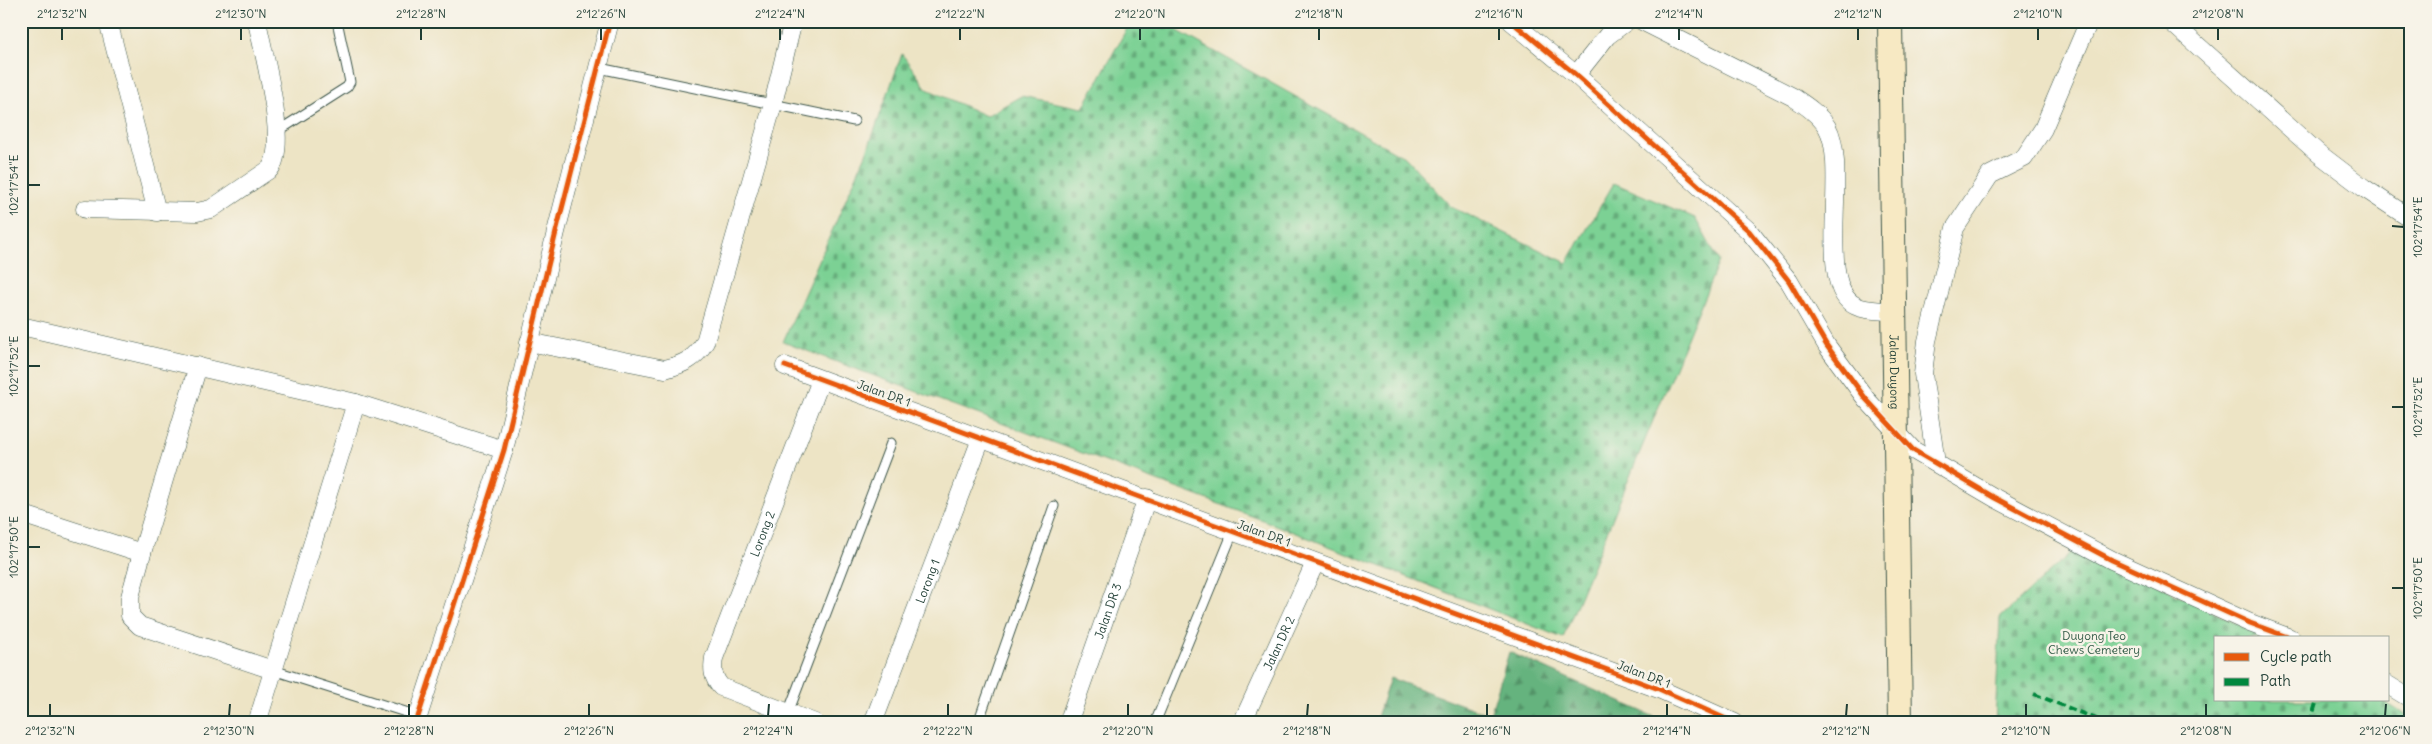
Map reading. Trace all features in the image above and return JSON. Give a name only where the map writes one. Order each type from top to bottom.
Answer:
[{"type":"main road","name":"Jalan Duyong","points":[[1890,21],[1900,723]]},
{"type":"main road","points":[[1886,723],[1894,701],[1898,670]]},
{"type":"street","points":[[108,21],[157,212]]},
{"type":"street","points":[[85,209],[157,212],[197,212],[211,209],[270,169],[276,162],[278,131],[257,21]]},
{"type":"street","points":[[417,719],[504,450],[529,342],[610,21]]},
{"type":"street","points":[[529,342],[665,369],[684,364],[697,355],[705,342],[773,104],[793,21]]},
{"type":"street","points":[[1510,21],[1576,75],[1749,232],[1788,281],[1826,346],[1866,399],[1895,433],[1913,450],[1995,498],[2112,560],[2250,623],[2285,636]]},
{"type":"street","points":[[1576,75],[1608,36],[1627,21]]},
{"type":"street","points":[[1642,21],[1793,96],[1814,112],[1827,127],[1834,144],[1836,162],[1835,268],[1841,291],[1855,306],[1893,312]]},
{"type":"street","points":[[1936,463],[1923,374],[1927,341],[1955,228],[1990,175],[2024,158],[2043,129],[2089,21]]},
{"type":"street","points":[[2170,21],[2187,28],[2318,152],[2364,188],[2411,219]]},
{"type":"street","points":[[21,326],[356,403],[504,450]]},
{"type":"street","points":[[198,366],[142,553],[129,608],[130,616],[134,623],[273,670]]},
{"type":"street","name":"Jalan DR 1","points":[[785,366],[1147,498],[1233,532],[1658,689],[1735,723]]},
{"type":"street","name":"Lorong 2","points":[[788,713],[721,687],[715,680],[714,658],[821,380]]},
{"type":"street","points":[[257,723],[356,403]]},
{"type":"street","name":"Lorong 1","points":[[873,723],[981,439]]},
{"type":"street","name":"Jalan DR 3","points":[[1068,723],[1147,498]]},
{"type":"street","points":[[21,514],[142,553]]},
{"type":"street","name":"Jalan DR 2","points":[[1242,723],[1315,562]]},
{"type":"street","points":[[2390,686],[2411,700]]},
{"type":"street","points":[[788,713],[815,723]]},
{"type":"lane","points":[[278,131],[347,87],[350,82],[337,21]]},
{"type":"lane","points":[[598,68],[854,121]]},
{"type":"lane","points":[[788,713],[892,443]]},
{"type":"lane","points":[[978,723],[1054,506]]},
{"type":"lane","points":[[1155,723],[1233,532]]},
{"type":"lane","points":[[273,670],[417,719]]},
{"type":"green space","points":[[1131,21],[1160,21],[1406,158],[1451,207],[1567,263],[1614,183],[1695,218],[1719,261],[1563,638],[1265,521],[783,342],[866,154],[902,54],[927,89],[986,116],[1021,96],[1083,108]]},
{"type":"green space","name":"Duyong Teo Chews Cemetery","points":[[2078,546],[2262,636],[2214,636],[2214,702],[2385,702],[2411,719],[2411,723],[1995,723],[2000,618]]},
{"type":"green space","points":[[1509,652],[1668,723],[1375,723],[1390,678],[1490,715]]},
{"type":"marked path","points":[[2034,694],[2106,723]]},
{"type":"marked path","points":[[2310,723],[2316,702]]},
{"type":"cycle path","points":[[416,723],[504,450],[556,232],[610,21]]},
{"type":"cycle path","points":[[1511,21],[1576,75],[1749,231],[1789,281],[1827,346],[1866,399],[1913,450],[1995,498],[2112,560],[2250,623],[2285,636]]},
{"type":"cycle path","points":[[785,366],[1659,689],[1735,723]]}]
